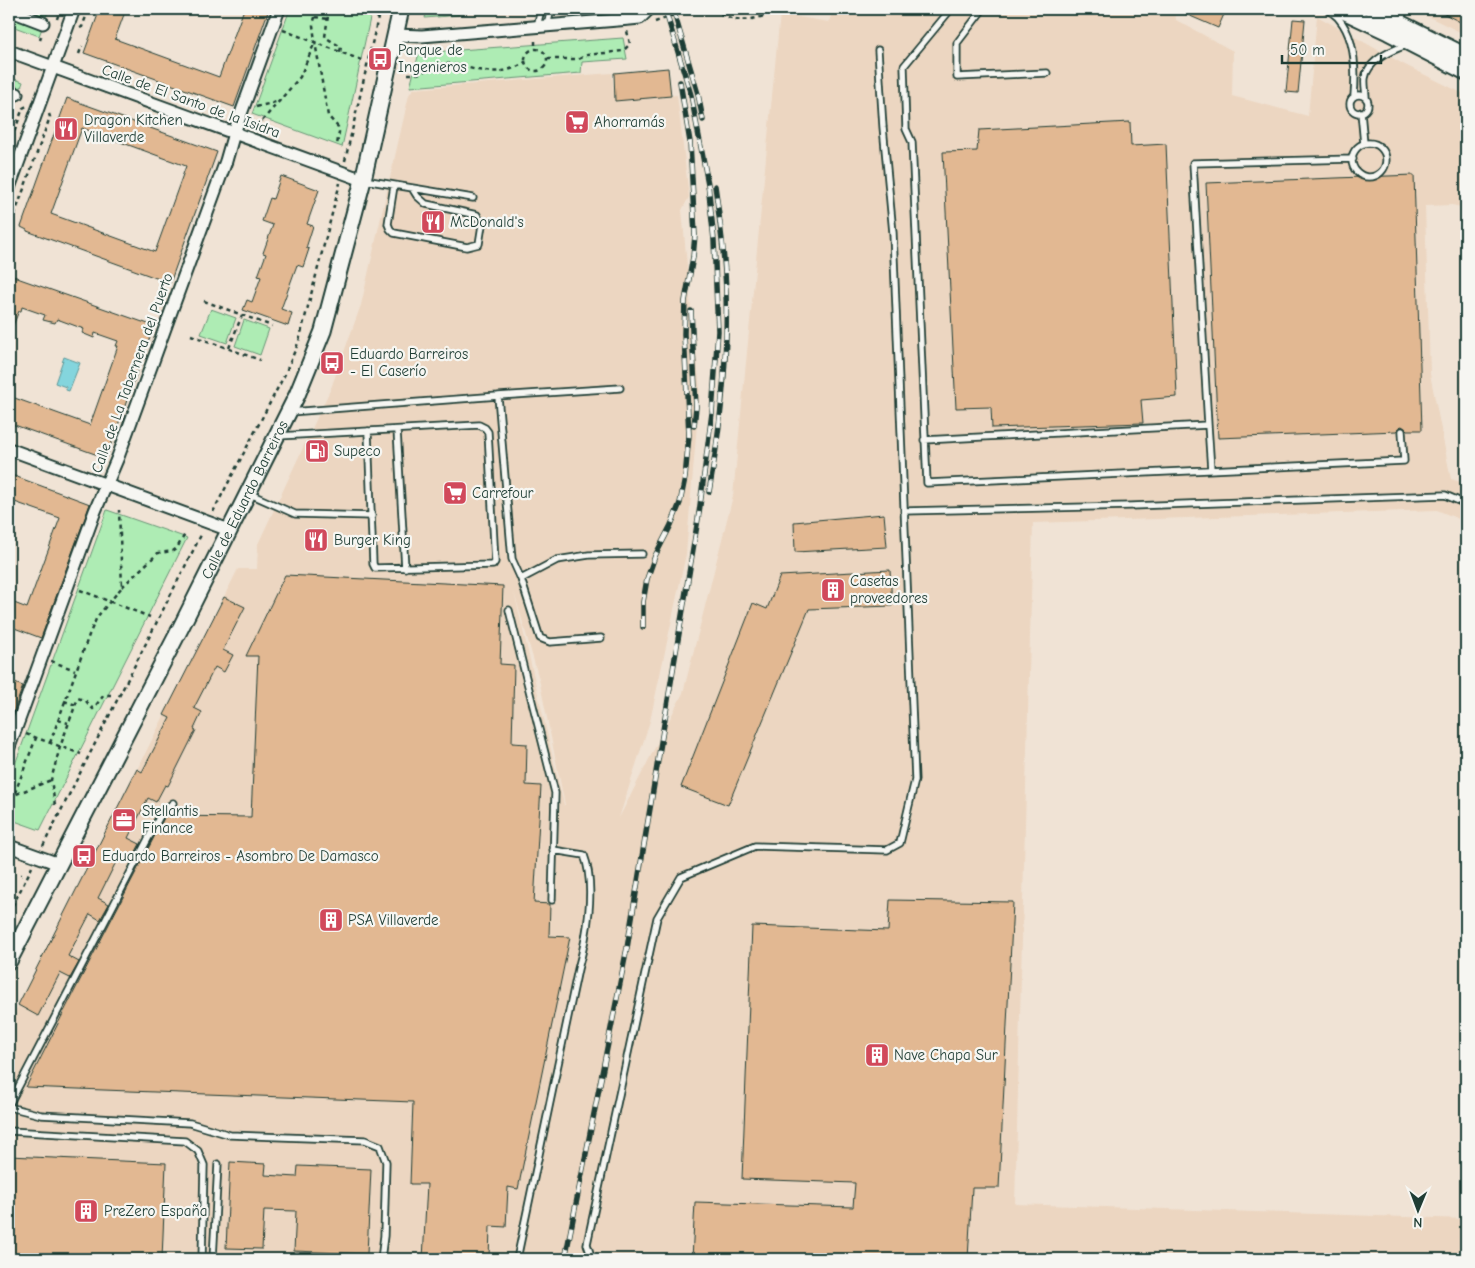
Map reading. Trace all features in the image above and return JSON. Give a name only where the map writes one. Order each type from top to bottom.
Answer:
[{"type":"street","points":[[9,188],[74,9]]},
{"type":"street","name":"Calle de La Tabernera del Puerto","points":[[9,747],[223,170],[234,133],[279,9]]},
{"type":"street","name":"Calle de Eduardo Barreiros","points":[[9,961],[297,395],[322,331],[363,180],[401,9]]},
{"type":"street","points":[[1338,9],[1466,72]]},
{"type":"street","points":[[1372,9],[1402,16],[1466,56]]},
{"type":"street","points":[[9,10],[43,28]]},
{"type":"street","points":[[396,34],[422,36],[630,19],[640,18],[647,10]]},
{"type":"street","name":"Calle de El Santo de la Isidra","points":[[9,51],[363,180]]},
{"type":"street","points":[[9,448],[229,530]]},
{"type":"street","points":[[9,846],[59,864]]},
{"type":"lane","points":[[541,9],[542,26]]},
{"type":"lane","points":[[542,26],[551,9]]},
{"type":"lane","points":[[951,9],[904,66],[906,128],[912,142],[927,483],[1404,461],[1402,431]]},
{"type":"lane","points":[[982,9],[956,43],[957,77],[1047,73]]},
{"type":"lane","points":[[1327,9],[1340,19],[1350,39],[1355,72],[1354,96],[1350,102],[1351,108],[1356,112],[1361,112],[1367,107],[1365,78],[1370,67],[1390,51],[1410,44]]},
{"type":"lane","points":[[592,1259],[587,1244],[657,918],[681,877],[755,846],[887,850],[900,843],[915,780],[893,232],[878,50]]},
{"type":"lane","points":[[1354,96],[1359,94],[1366,98]]},
{"type":"lane","points":[[1361,112],[1364,144]]},
{"type":"lane","points":[[1364,144],[1373,144],[1382,149],[1386,160],[1382,170],[1372,176],[1362,175],[1354,167],[1353,160],[1354,152],[1364,144]]},
{"type":"lane","points":[[1211,470],[1193,163],[1353,160]]},
{"type":"lane","points":[[363,180],[473,198]]},
{"type":"lane","points":[[394,186],[388,224],[394,233],[467,247],[478,244],[482,225],[477,215],[426,204],[417,196],[412,188]]},
{"type":"lane","points":[[288,412],[620,388]]},
{"type":"lane","points":[[498,396],[512,559],[521,579],[540,638],[550,642],[601,638]]},
{"type":"lane","points":[[924,440],[1208,425]]},
{"type":"lane","points":[[277,436],[368,431],[479,426],[486,428],[488,432],[492,497],[495,562],[493,565],[375,568],[373,564],[368,431]]},
{"type":"lane","points":[[397,430],[405,568]]},
{"type":"lane","points":[[248,493],[295,514],[372,516]]},
{"type":"lane","points":[[904,511],[1131,506],[1445,495],[1466,504]]},
{"type":"lane","points":[[521,579],[557,560],[589,555],[642,554]]},
{"type":"lane","points":[[509,610],[555,793],[552,900]]},
{"type":"lane","points":[[173,804],[162,812],[9,1106],[41,1115],[190,1123],[230,1135],[365,1140],[380,1146],[386,1162],[382,1259]]},
{"type":"lane","points":[[517,1259],[586,939],[590,878],[588,865],[584,855],[553,850]]},
{"type":"lane","points":[[9,1131],[185,1141],[198,1151],[204,1165],[202,1259]]},
{"type":"lane","points":[[213,1259],[218,1164]]},
{"type":"path","points":[[318,9],[313,25],[315,42],[328,116],[338,127],[337,145]]},
{"type":"path","points":[[329,9],[325,37],[342,47],[340,52]]},
{"type":"path","points":[[9,913],[285,374],[299,341],[342,173],[380,9]]},
{"type":"path","points":[[655,22],[690,9]]},
{"type":"path","points":[[714,9],[718,13],[732,19],[748,20],[779,9]]},
{"type":"path","points":[[315,17],[328,20]]},
{"type":"path","points":[[547,59],[579,59],[587,55],[623,52],[630,44],[627,31],[630,19]]},
{"type":"path","points":[[40,40],[43,28]]},
{"type":"path","points":[[281,30],[361,60]]},
{"type":"path","points":[[535,41],[535,49]]},
{"type":"path","points":[[262,122],[300,77],[315,42]]},
{"type":"path","points":[[79,54],[82,46]]},
{"type":"path","points":[[535,49],[544,52],[547,59],[544,66],[536,70],[528,67],[525,62],[527,53],[535,49]]},
{"type":"path","points":[[408,74],[419,73],[442,64],[462,65],[495,72],[510,70],[525,62]]},
{"type":"path","points":[[253,108],[280,101]]},
{"type":"path","points":[[9,230],[50,117],[47,111]]},
{"type":"path","points":[[204,301],[272,326]]},
{"type":"path","points":[[229,349],[242,315]]},
{"type":"path","points":[[191,335],[260,360]]},
{"type":"path","points":[[119,510],[122,586]]},
{"type":"path","points":[[50,743],[64,701],[97,617],[122,586],[158,554],[173,551],[177,548],[185,534]]},
{"type":"path","points":[[76,589],[150,617]]},
{"type":"path","points":[[50,661],[76,670]]},
{"type":"path","points":[[55,805],[51,780],[60,747],[78,698],[86,701],[93,709],[104,695],[111,695]]},
{"type":"path","points":[[64,701],[76,705]]},
{"type":"path","points":[[58,720],[69,724]]},
{"type":"path","points":[[23,733],[81,754]]},
{"type":"path","points":[[9,808],[36,738]]},
{"type":"path","points":[[9,793],[14,795],[51,780]]},
{"type":"shaded area","points":[[833,9],[933,15],[938,9],[1175,9],[1176,20],[1233,51],[1232,96],[1308,116],[1317,16],[1405,65],[1466,95],[1466,208],[1452,205],[1425,206],[1430,374],[1451,479],[1466,484],[1466,522],[1437,510],[1033,523],[1015,1204],[1466,1219],[1466,1259],[9,1259],[9,1024],[238,569],[257,569],[258,544],[331,388],[361,305],[409,95],[413,89],[612,73],[615,101],[677,95],[689,197],[682,210],[700,388],[686,554],[650,721],[619,818],[683,693],[733,496],[780,14],[829,22]],"holes":[[[514,592],[539,679],[565,805]]]},
{"type":"shaded area","points":[[1412,9],[1466,9],[1466,35],[1417,11]]},
{"type":"green space","points":[[9,9],[49,9],[39,36],[9,25]]},
{"type":"green space","points":[[290,9],[372,9],[342,147],[252,114]]},
{"type":"green space","points":[[427,9],[452,9],[459,15],[425,18]]},
{"type":"green space","points":[[623,38],[627,59],[582,62],[581,73],[410,87],[419,53]]},
{"type":"green space","points":[[9,77],[23,82],[9,121]]},
{"type":"green space","points":[[211,309],[236,318],[227,343],[201,334]]},
{"type":"green space","points":[[244,320],[269,329],[260,355],[235,346]]},
{"type":"green space","points":[[107,510],[187,538],[40,830],[9,819],[9,781]]},
{"type":"water","points":[[64,357],[80,363],[69,391],[66,390],[66,387],[55,383]]},
{"type":"building","points":[[100,9],[126,9],[115,39],[219,77],[244,9],[269,9],[234,107],[84,53]]},
{"type":"building","points":[[1174,9],[1217,9],[1225,12],[1218,28]]},
{"type":"building","points":[[1435,9],[1466,9],[1466,25]]},
{"type":"building","points":[[1293,19],[1305,20],[1298,93],[1286,92]]},
{"type":"building","points":[[668,68],[671,96],[615,101],[614,73]]},
{"type":"building","points":[[67,98],[217,152],[170,283],[27,231],[21,227]],"holes":[[[82,128],[186,166],[155,252],[51,214]]]},
{"type":"building","points":[[1130,122],[1131,146],[1166,144],[1177,397],[1141,400],[1143,423],[992,428],[991,407],[956,408],[943,152],[977,151],[979,130]]},
{"type":"building","points":[[1414,175],[1422,430],[1407,430],[1402,426],[1397,431],[1218,438],[1206,183]]},
{"type":"building","points":[[281,176],[319,190],[307,224],[313,226],[306,248],[309,249],[303,267],[297,265],[281,309],[292,313],[288,326],[243,310],[247,300],[252,302],[261,277],[258,276],[266,254],[263,253],[273,225],[262,221],[270,198],[273,199]]},
{"type":"building","points":[[9,273],[20,279],[154,326],[106,458],[9,423],[9,396],[90,425],[118,346],[116,346],[118,341],[95,333],[94,338],[82,333],[84,329],[57,319],[55,323],[43,320],[45,315],[22,307],[9,335]]},
{"type":"building","points":[[9,474],[90,504],[41,638],[9,626],[9,601],[27,608],[60,518],[9,500]]},
{"type":"building","name":"Casetas proveedores","points":[[884,514],[887,547],[795,552],[794,522]]},
{"type":"building","points":[[890,570],[892,606],[809,609],[728,805],[681,787],[753,603],[767,609],[780,576]]},
{"type":"building","name":"PSA Villaverde","points":[[285,575],[503,586],[500,664],[514,665],[512,743],[527,744],[526,785],[541,786],[534,903],[550,904],[549,936],[570,937],[518,1189],[508,1187],[506,1227],[490,1226],[489,1259],[423,1259],[427,1184],[410,1184],[413,1102],[26,1087],[165,816],[251,817],[258,656],[246,656]]},
{"type":"building","name":"Stellantis Finance","points":[[224,597],[245,607],[223,650],[233,655],[224,672],[215,667],[194,708],[202,712],[194,729],[196,730],[168,786],[165,785],[156,802],[148,798],[128,838],[140,844],[131,861],[119,856],[98,898],[109,904],[100,920],[90,914],[68,956],[79,962],[70,978],[60,973],[38,1016],[18,1005],[137,769],[142,772],[170,718],[164,715]]},
{"type":"building","points":[[9,681],[23,686],[9,724]]},
{"type":"building","name":"Nave Chapa Sur","points":[[890,900],[1013,902],[999,1188],[972,1188],[968,1259],[692,1259],[695,1202],[853,1207],[855,1183],[742,1179],[752,926],[888,931]]},
{"type":"building","name":"PreZero España","points":[[9,1156],[166,1163],[162,1259],[9,1259]]},
{"type":"building","points":[[230,1162],[266,1164],[265,1175],[297,1177],[298,1166],[371,1169],[367,1254],[294,1251],[296,1211],[264,1210],[262,1249],[226,1248]]},
{"type":"railway","points":[[565,1259],[627,948],[699,513],[712,413],[718,331],[714,240],[708,184],[691,95],[665,9]]},
{"type":"railway","points":[[673,9],[698,94],[703,120]]},
{"type":"railway","points":[[643,627],[643,602],[647,579],[655,556],[680,503],[685,478],[689,435],[684,334],[685,301],[695,235],[690,142],[680,82]]},
{"type":"railway","points":[[709,492],[717,443],[726,341],[725,265],[715,186]]},
{"type":"railway","points":[[691,311],[696,407],[694,426]]},
{"type":"place","name":"Parque de Ingenieros","points":[[380,59]]},
{"type":"place","name":"Ahorramás","points":[[577,122]]},
{"type":"place","name":"Dragon Kitchen Villaverde","points":[[66,129]]},
{"type":"place","name":"McDonald's","points":[[433,222]]},
{"type":"place","name":"Eduardo Barreiros - El Caserío","points":[[332,363]]},
{"type":"place","name":"Supeco","points":[[317,451]]},
{"type":"place","name":"Carrefour","points":[[455,493]]},
{"type":"place","name":"Burger King","points":[[316,540]]},
{"type":"place","name":"Casetas proveedores","points":[[833,590]]},
{"type":"place","name":"Stellantis Finance","points":[[124,820]]},
{"type":"place","name":"Eduardo Barreiros - Asombro De Damasco","points":[[84,856]]},
{"type":"place","name":"PSA Villaverde","points":[[331,920]]},
{"type":"place","name":"Nave Chapa Sur","points":[[877,1055]]},
{"type":"place","name":"PreZero España","points":[[86,1211]]}]
